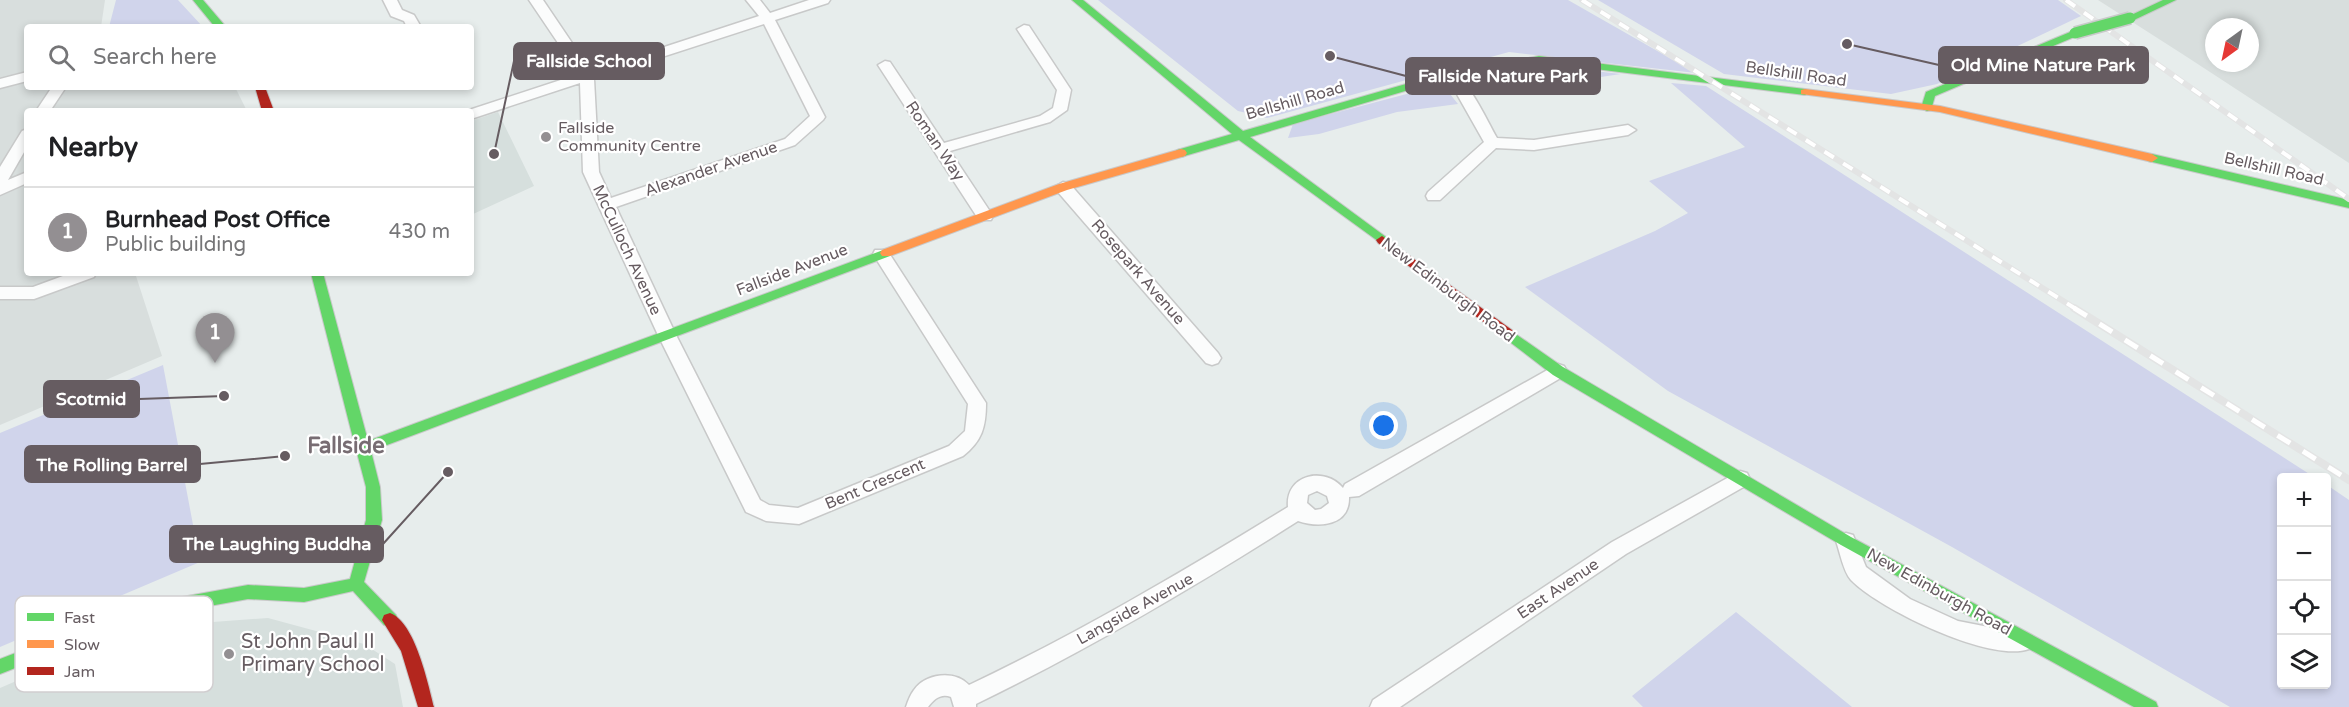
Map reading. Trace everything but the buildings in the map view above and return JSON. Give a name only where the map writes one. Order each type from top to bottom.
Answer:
[{"type":"main road","points":[[198,0],[218,24]]},
{"type":"main road","name":"New Edinburgh Road","points":[[1077,0],[1239,134],[1558,371],[1846,541],[2150,707]]},
{"type":"main road","points":[[1926,108],[1930,94],[2075,33],[2130,18],[2171,0]]},
{"type":"main road","name":"Bellshill Road","points":[[1239,134],[1448,75],[1539,59],[1926,108],[2349,204]]},
{"type":"main road","points":[[261,90],[267,108]]},
{"type":"main road","name":"Fallside Avenue","points":[[361,449],[1063,187],[1239,134]]},
{"type":"main road","points":[[318,276],[361,449],[373,487],[374,520],[356,584]]},
{"type":"main road","points":[[213,598],[248,592],[304,595],[356,584]]},
{"type":"main road","points":[[356,584],[399,630],[412,655],[426,707]]},
{"type":"main road","points":[[0,667],[15,661]]},
{"type":"street","points":[[390,0],[396,13],[409,18],[412,24]]},
{"type":"street","points":[[536,0],[587,76]]},
{"type":"street","name":"Alexander Avenue","points":[[606,205],[790,142],[818,117],[768,19],[753,0]]},
{"type":"street","points":[[474,113],[823,0]]},
{"type":"street","points":[[941,149],[1045,120],[1060,110],[1064,90],[1024,29]]},
{"type":"street","name":"Roman Way","points":[[885,66],[985,216]]},
{"type":"street","points":[[1448,75],[1460,87],[1492,143]]},
{"type":"street","name":"McCulloch Avenue","points":[[587,76],[591,172],[667,335]]},
{"type":"street","points":[[0,84],[24,77]]},
{"type":"street","points":[[45,108],[57,90]]},
{"type":"street","points":[[1434,196],[1492,143],[1534,145],[1628,130]]},
{"type":"street","points":[[0,180],[24,139]]},
{"type":"street","points":[[0,189],[24,178]]},
{"type":"street","name":"Rosepark Avenue","points":[[1063,187],[1212,358]]},
{"type":"street","name":"Bent Crescent","points":[[667,335],[753,506],[766,513],[799,516],[956,451],[972,438],[977,423],[977,403],[881,254]]},
{"type":"street","points":[[0,294],[34,293],[80,276]]},
{"type":"street","points":[[1352,490],[1558,371]]},
{"type":"street","name":"East Avenue","points":[[1381,707],[1619,548],[1740,479]]},
{"type":"street","name":"Langside Avenue","points":[[965,703],[1215,563],[1299,510]]},
{"type":"street","name":"New Edinburgh Road","points":[[1846,541],[1858,573],[1903,605],[1955,630],[2004,641],[2032,643]]},
{"type":"street","points":[[917,707],[923,694],[933,686],[947,684],[959,689],[965,703]]},
{"type":"shaded area","points":[[0,0],[105,0],[101,24],[24,24],[24,90],[236,90],[246,108],[24,108],[24,276],[136,276],[162,356],[0,425]]},
{"type":"shaded area","points":[[116,0],[178,0],[200,24],[110,24]]},
{"type":"shaded area","points":[[1098,0],[1568,0],[1696,73],[1509,52],[1267,118],[1238,111]]},
{"type":"shaded area","points":[[1598,0],[2058,0],[2081,16],[1937,84],[1891,94],[1724,74]]},
{"type":"shaded area","points":[[2098,0],[2349,0],[2349,163],[2210,72],[2259,72],[2259,18],[2205,18],[2205,69]]},
{"type":"shaded area","points":[[1541,65],[1621,74],[1478,95],[1470,85],[1471,80],[1477,75]]},
{"type":"shaded area","points":[[1671,83],[1706,86],[2308,473],[2277,473],[2277,689],[2331,689],[2331,488],[2349,500],[2349,707],[2230,707],[1952,547],[1668,391],[1525,287],[1655,231],[1688,213],[1649,181],[1745,147]]},
{"type":"shaded area","points":[[1437,86],[1446,89],[1458,104],[1397,112],[1319,134],[1288,138],[1293,124]]},
{"type":"shaded area","points":[[498,112],[534,186],[474,214],[474,120]]},
{"type":"shaded area","points":[[163,365],[200,562],[120,596],[15,596],[15,641],[0,647],[0,433]]},
{"type":"shaded area","points":[[1736,612],[1852,707],[1643,707],[1632,696]]},
{"type":"shaded area","name":"St John Paul II Primary School","points":[[268,618],[364,644],[395,664],[403,707],[0,707],[0,688],[15,682],[15,692],[213,692],[213,622]]},
{"type":"railway","points":[[1582,0],[2076,309]]},
{"type":"railway","points":[[2066,0],[2349,199]]},
{"type":"railway","points":[[2074,308],[2349,480]]},
{"type":"traffic: fast","points":[[198,0],[218,24]]},
{"type":"traffic: fast","points":[[1077,0],[1239,134],[1382,240]]},
{"type":"traffic: fast","points":[[2130,18],[2171,0]]},
{"type":"traffic: fast","points":[[2075,33],[2130,18]]},
{"type":"traffic: fast","points":[[1927,108],[1930,94],[2075,33]]},
{"type":"traffic: fast","points":[[1181,153],[1448,75],[1539,59],[1805,92]]},
{"type":"traffic: fast","points":[[2152,158],[2349,204]]},
{"type":"traffic: fast","points":[[361,449],[886,253]]},
{"type":"traffic: fast","points":[[318,276],[373,487],[374,520],[356,584],[390,620]]},
{"type":"traffic: fast","points":[[1507,333],[1558,371],[1846,541],[2150,707]]},
{"type":"traffic: fast","points":[[213,598],[248,592],[304,595],[356,584]]},
{"type":"traffic: fast","points":[[0,667],[15,661]]},
{"type":"traffic: slow","points":[[1805,92],[1940,109],[2152,158]]},
{"type":"traffic: slow","points":[[886,253],[1063,187],[1181,153]]},
{"type":"traffic: jam","points":[[261,90],[267,108]]},
{"type":"traffic: jam","points":[[1382,240],[1507,333]]},
{"type":"traffic: jam","points":[[390,620],[398,629],[409,650],[426,707]]},
{"type":"place","name":"Old Mine Nature Park","points":[[1847,44]]},
{"type":"place","name":"Fallside Nature Park","points":[[1330,56]]},
{"type":"place","name":"Fallside Community Centre","points":[[546,137]]},
{"type":"place","name":"Fallside School","points":[[494,154]]},
{"type":"place","name":"Burnhead Post Office","points":[[215,363]]},
{"type":"place","name":"Scotmid","points":[[224,396]]},
{"type":"place","name":"The Rolling Barrel","points":[[285,456]]},
{"type":"place","name":"The Laughing Buddha","points":[[448,472]]},
{"type":"place","name":"St John Paul II Primary School","points":[[229,654]]},
{"type":"district","name":"Fallside","points":[[346,446]]}]
